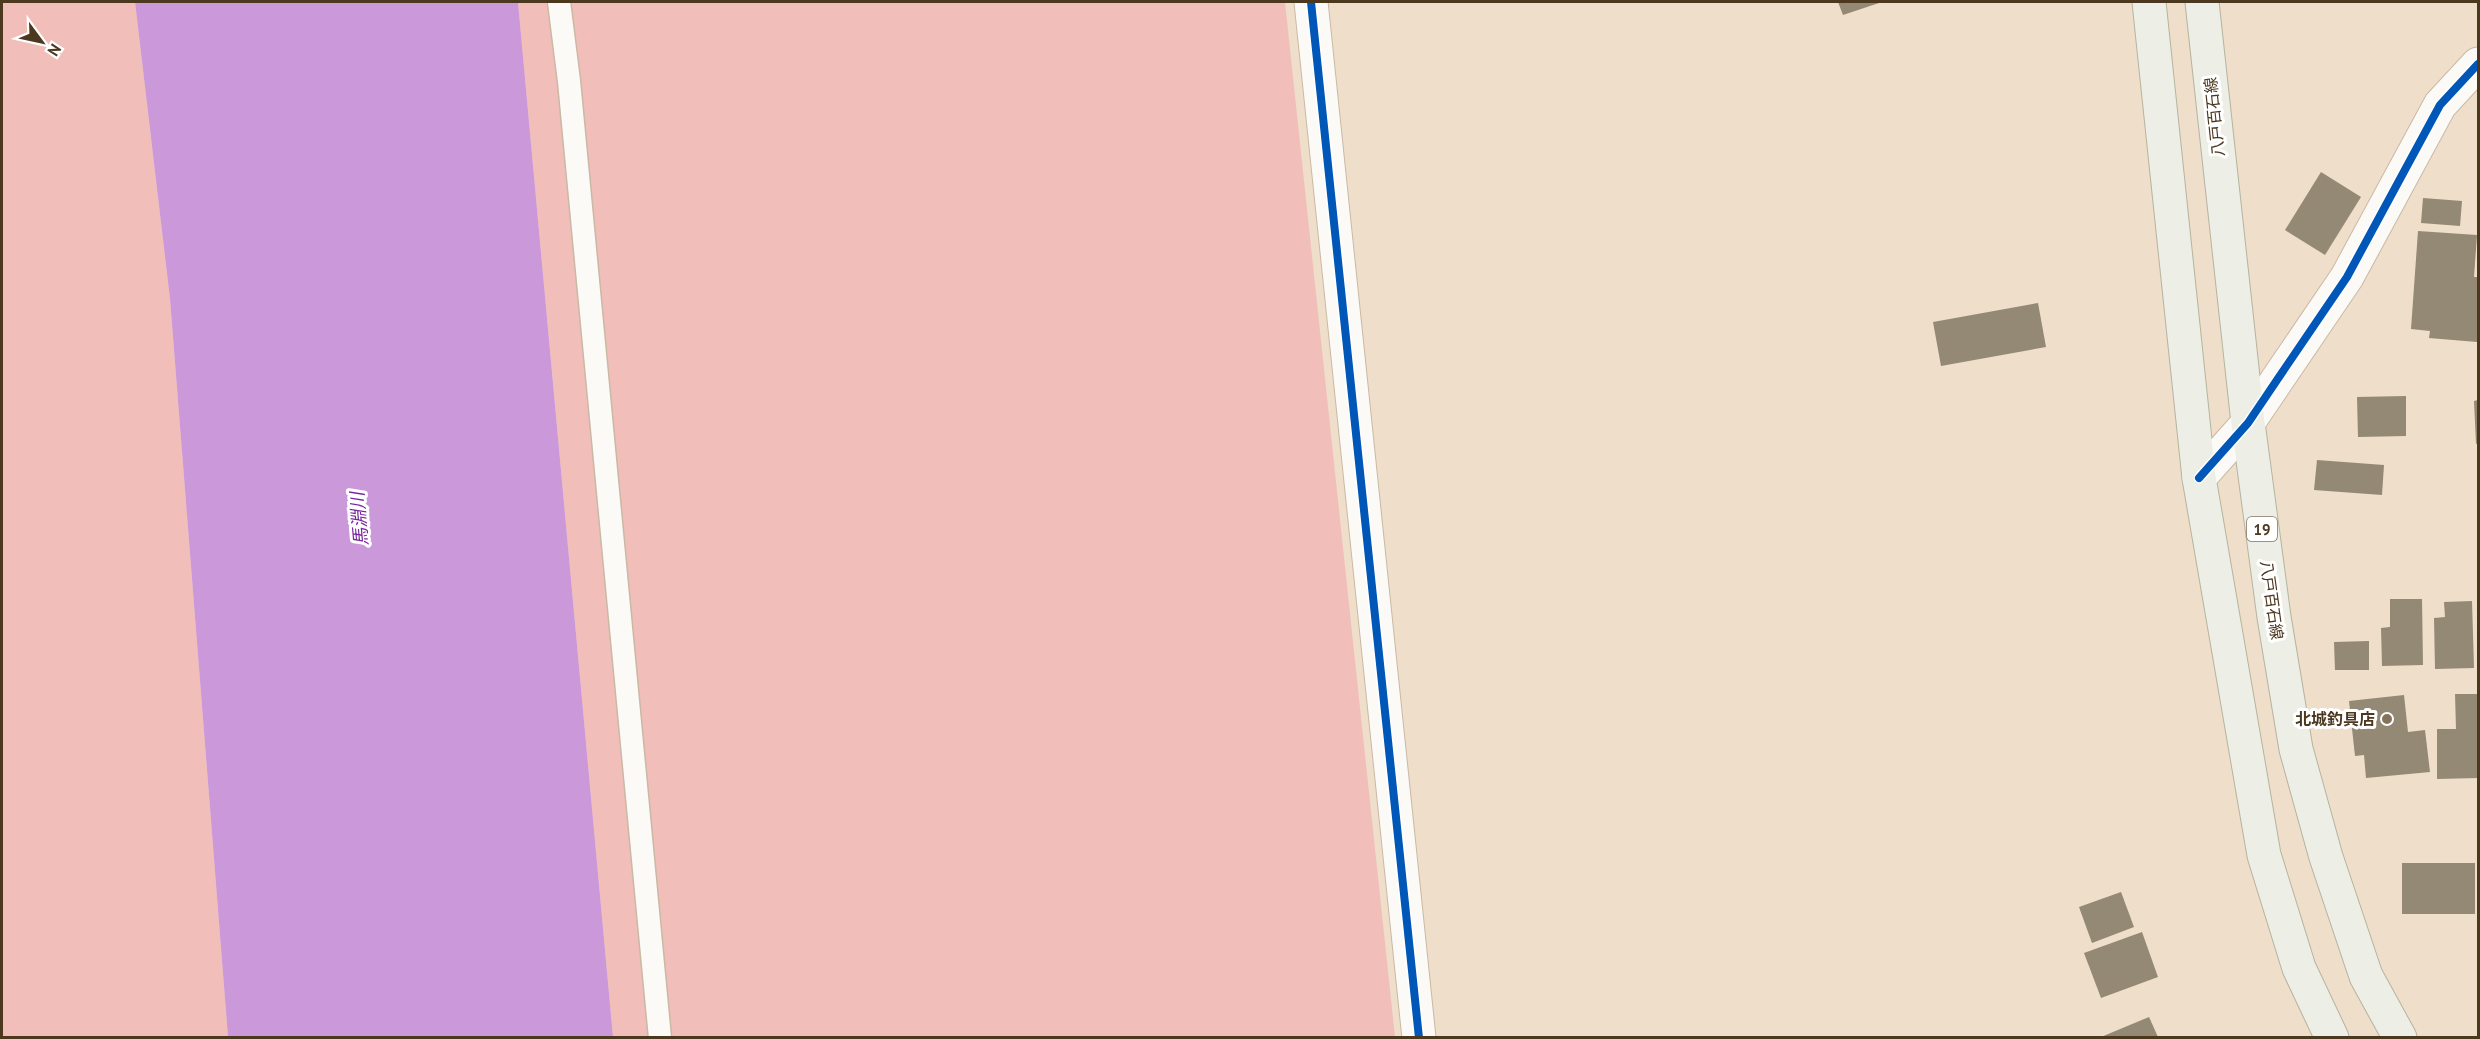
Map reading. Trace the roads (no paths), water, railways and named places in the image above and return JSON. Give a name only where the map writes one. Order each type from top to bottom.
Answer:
[{"type":"main road","points":[[2149,2],[2199,478],[2264,855],[2300,968],[2332,1038]]},
{"type":"main road","name":"八戸百石線","points":[[2202,2],[2248,423],[2274,617],[2296,749],[2326,857],[2366,976],[2400,1038]]},
{"type":"street","points":[[1311,2],[1419,1038]]},
{"type":"street","points":[[2199,478],[2248,423],[2347,277],[2440,105],[2478,64]]},
{"type":"lane","points":[[559,2],[570,93],[660,1038]]},
{"type":"water","name":"馬淵川","points":[[135,2],[518,2],[613,1037],[228,1037],[170,299]]},
{"type":"place","name":"北城釣具店","points":[[2387,719]]}]
